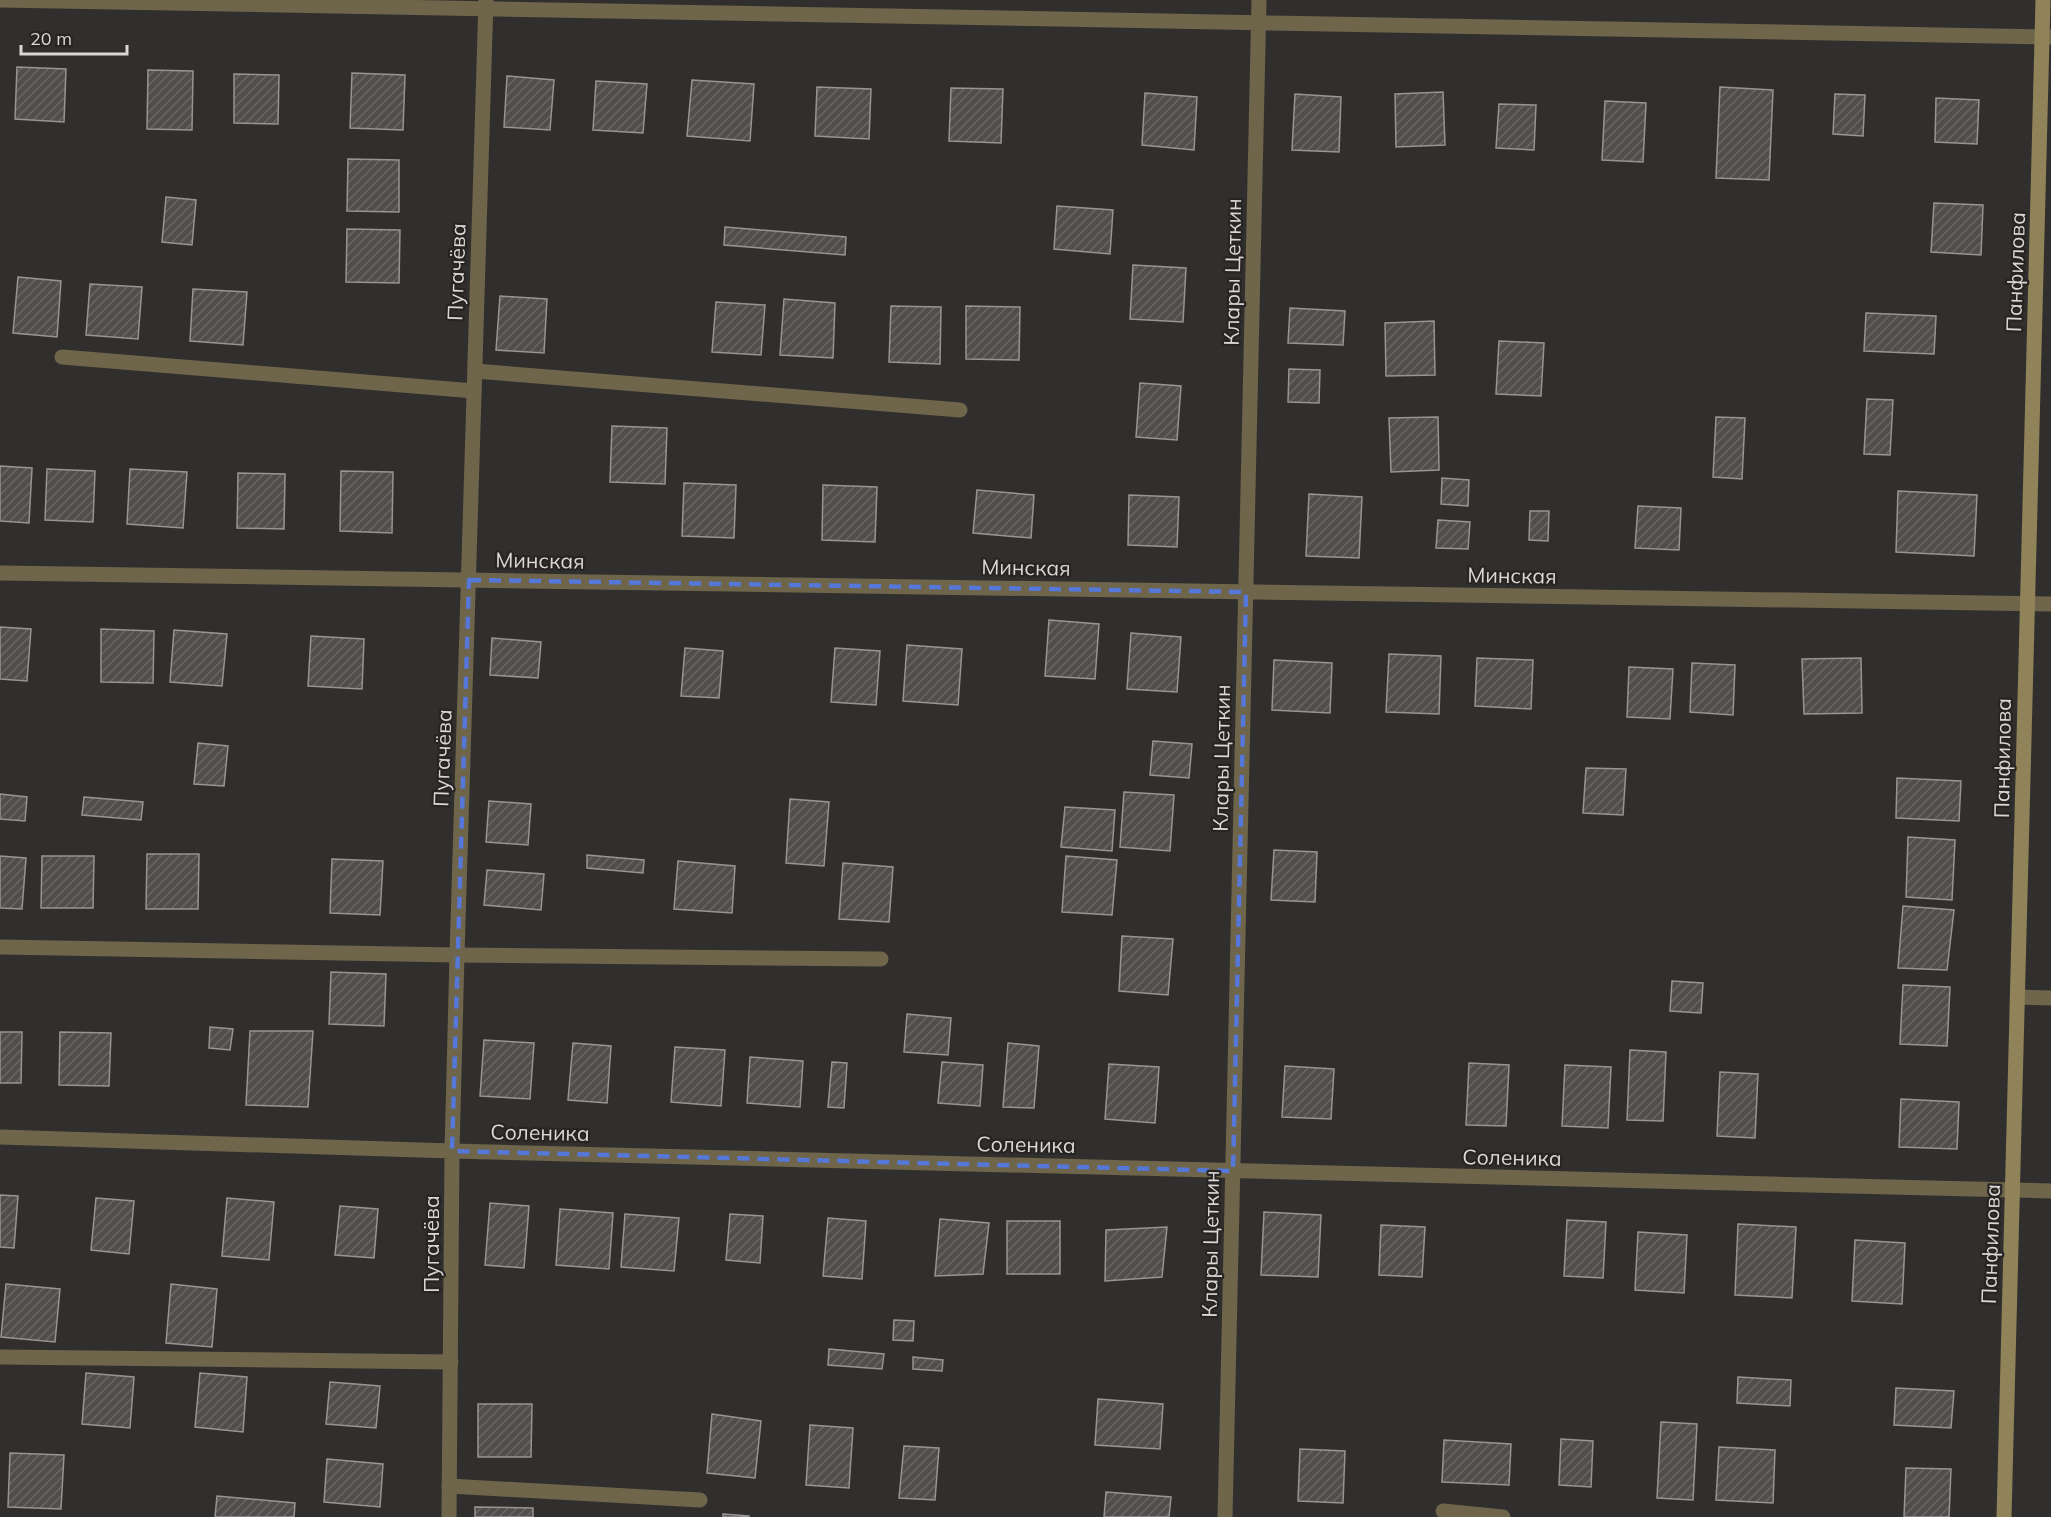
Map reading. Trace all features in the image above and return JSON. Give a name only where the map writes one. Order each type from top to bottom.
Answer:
[{"type":"street","points":[[0,0],[485,4],[1258,23],[2047,37]]},
{"type":"street","name":"Клары Цеткин","points":[[1225,1517],[1259,0]]},
{"type":"street","name":"Панфилова","points":[[2004,1517],[2027,604],[2047,37],[2043,0]]},
{"type":"street","name":"Пугачёва","points":[[449,1517],[456,955],[485,4]]},
{"type":"street","points":[[62,357],[474,392]]},
{"type":"street","points":[[474,371],[960,410]]},
{"type":"street","name":"Минская","points":[[0,573],[2051,604]]},
{"type":"street","points":[[0,946],[456,955],[881,959]]},
{"type":"street","points":[[2018,997],[2051,998]]},
{"type":"street","name":"Соленика","points":[[0,1137],[452,1151],[2051,1191]]},
{"type":"street","points":[[0,1357],[451,1362]]},
{"type":"street","points":[[449,1486],[700,1500]]},
{"type":"street","points":[[1443,1511],[1503,1517]]},
{"type":"highlighted area","points":[[469,580],[1246,592],[1233,1171],[452,1151]]},
{"type":"building","points":[[17,67],[66,69],[64,122],[15,119]]},
{"type":"building","points":[[148,70],[193,71],[192,130],[147,129]]},
{"type":"building","points":[[352,73],[405,75],[403,130],[350,128]]},
{"type":"building","points":[[234,74],[279,75],[278,124],[234,123]]},
{"type":"building","points":[[507,76],[554,80],[550,130],[504,127]]},
{"type":"building","points":[[692,80],[754,84],[750,141],[687,136]]},
{"type":"building","points":[[596,81],[647,84],[643,133],[593,130]]},
{"type":"building","points":[[817,87],[871,89],[869,139],[815,136]]},
{"type":"building","points":[[1720,87],[1773,90],[1769,180],[1716,178]]},
{"type":"building","points":[[951,88],[1003,89],[1001,143],[949,141]]},
{"type":"building","points":[[1443,92],[1445,145],[1396,147],[1395,94]]},
{"type":"building","points":[[1145,93],[1197,97],[1194,150],[1142,145]]},
{"type":"building","points":[[1295,94],[1341,97],[1339,152],[1292,150]]},
{"type":"building","points":[[1835,94],[1865,95],[1863,136],[1833,134]]},
{"type":"building","points":[[1936,98],[1979,100],[1977,144],[1935,142]]},
{"type":"building","points":[[1605,101],[1646,103],[1643,162],[1602,160]]},
{"type":"building","points":[[1499,104],[1536,105],[1534,150],[1496,148]]},
{"type":"building","points":[[348,159],[399,160],[399,212],[347,211]]},
{"type":"building","points":[[166,197],[196,200],[192,245],[162,242]]},
{"type":"building","points":[[1934,203],[1983,205],[1981,255],[1931,252]]},
{"type":"building","points":[[1057,206],[1113,210],[1110,254],[1054,249]]},
{"type":"building","points":[[725,227],[846,237],[845,255],[724,245]]},
{"type":"building","points":[[347,229],[400,230],[399,283],[346,282]]},
{"type":"building","points":[[1133,265],[1186,268],[1183,322],[1130,319]]},
{"type":"building","points":[[18,277],[61,281],[57,337],[13,333]]},
{"type":"building","points":[[90,284],[142,287],[138,339],[86,335]]},
{"type":"building","points":[[193,289],[247,292],[243,345],[190,341]]},
{"type":"building","points":[[500,296],[547,299],[544,353],[496,350]]},
{"type":"building","points":[[784,299],[835,303],[833,358],[780,355]]},
{"type":"building","points":[[716,302],[765,305],[761,355],[712,352]]},
{"type":"building","points":[[891,306],[941,307],[940,364],[889,362]]},
{"type":"building","points":[[966,306],[1020,307],[1019,360],[966,359]]},
{"type":"building","points":[[1290,308],[1345,311],[1343,345],[1288,343]]},
{"type":"building","points":[[1866,313],[1936,316],[1934,354],[1864,351]]},
{"type":"building","points":[[1434,321],[1435,375],[1386,376],[1385,323]]},
{"type":"building","points":[[1499,341],[1544,343],[1541,396],[1496,394]]},
{"type":"building","points":[[1289,369],[1320,370],[1319,403],[1288,402]]},
{"type":"building","points":[[1140,383],[1181,386],[1177,440],[1136,437]]},
{"type":"building","points":[[1867,399],[1893,400],[1890,455],[1864,454]]},
{"type":"building","points":[[1438,417],[1439,470],[1391,472],[1389,418]]},
{"type":"building","points":[[1716,417],[1745,418],[1742,479],[1713,477]]},
{"type":"building","points":[[612,426],[667,428],[665,484],[610,482]]},
{"type":"building","points":[[0,466],[32,468],[29,523],[0,521]]},
{"type":"building","points":[[47,469],[95,471],[93,522],[45,520]]},
{"type":"building","points":[[130,469],[187,472],[183,528],[127,524]]},
{"type":"building","points":[[341,471],[393,472],[392,533],[340,531]]},
{"type":"building","points":[[238,473],[285,474],[284,529],[237,528]]},
{"type":"building","points":[[1442,478],[1469,480],[1468,506],[1441,504]]},
{"type":"building","points":[[684,483],[736,485],[734,538],[682,536]]},
{"type":"building","points":[[823,485],[877,487],[875,542],[822,540]]},
{"type":"building","points":[[977,490],[1034,495],[1031,538],[973,533]]},
{"type":"building","points":[[1898,491],[1977,495],[1974,556],[1896,552]]},
{"type":"building","points":[[1309,494],[1362,497],[1359,558],[1306,556]]},
{"type":"building","points":[[1129,495],[1179,497],[1177,547],[1128,545]]},
{"type":"building","points":[[1638,506],[1681,508],[1679,550],[1635,548]]},
{"type":"building","points":[[1530,511],[1549,511],[1548,541],[1529,540]]},
{"type":"building","points":[[1438,520],[1470,522],[1468,549],[1436,548]]},
{"type":"building","points":[[1049,620],[1099,624],[1095,679],[1045,676]]},
{"type":"building","points":[[0,627],[31,629],[27,681],[0,679]]},
{"type":"building","points":[[101,629],[154,631],[153,683],[101,682]]},
{"type":"building","points":[[174,630],[227,634],[222,686],[170,682]]},
{"type":"building","points":[[1131,633],[1181,637],[1177,692],[1127,689]]},
{"type":"building","points":[[311,636],[364,639],[362,689],[308,686]]},
{"type":"building","points":[[492,638],[541,642],[538,678],[490,675]]},
{"type":"building","points":[[907,645],[962,649],[958,705],[903,701]]},
{"type":"building","points":[[685,648],[723,651],[719,698],[681,696]]},
{"type":"building","points":[[835,648],[880,651],[876,705],[831,702]]},
{"type":"building","points":[[1389,654],[1441,656],[1439,714],[1386,712]]},
{"type":"building","points":[[1477,658],[1533,660],[1531,709],[1475,706]]},
{"type":"building","points":[[1861,658],[1862,713],[1804,714],[1802,659]]},
{"type":"building","points":[[1274,660],[1332,663],[1330,713],[1272,710]]},
{"type":"building","points":[[1692,663],[1735,665],[1733,715],[1690,712]]},
{"type":"building","points":[[1629,667],[1673,669],[1670,719],[1627,717]]},
{"type":"building","points":[[1153,741],[1192,744],[1189,778],[1150,775]]},
{"type":"building","points":[[198,743],[228,746],[224,786],[194,784]]},
{"type":"building","points":[[1586,768],[1626,769],[1623,815],[1583,813]]},
{"type":"building","points":[[1897,778],[1961,781],[1959,821],[1896,818]]},
{"type":"building","points":[[1124,792],[1174,795],[1170,851],[1120,847]]},
{"type":"building","points":[[0,794],[27,797],[25,821],[0,819]]},
{"type":"building","points":[[84,797],[143,802],[141,820],[82,815]]},
{"type":"building","points":[[790,799],[829,802],[824,866],[786,863]]},
{"type":"building","points":[[489,801],[531,804],[528,845],[486,842]]},
{"type":"building","points":[[1065,807],[1115,810],[1112,851],[1061,847]]},
{"type":"building","points":[[1908,837],[1955,840],[1952,900],[1906,897]]},
{"type":"building","points":[[1274,850],[1317,852],[1315,902],[1271,900]]},
{"type":"building","points":[[147,854],[199,854],[198,909],[146,909]]},
{"type":"building","points":[[587,855],[644,860],[643,873],[587,868]]},
{"type":"building","points":[[0,856],[26,858],[22,909],[0,908]]},
{"type":"building","points":[[42,856],[94,856],[93,908],[41,908]]},
{"type":"building","points":[[1066,856],[1117,860],[1112,915],[1062,912]]},
{"type":"building","points":[[332,859],[383,861],[380,915],[330,913]]},
{"type":"building","points":[[678,861],[735,866],[732,913],[674,909]]},
{"type":"building","points":[[843,863],[893,867],[889,922],[839,919]]},
{"type":"building","points":[[487,870],[544,874],[541,910],[484,905]]},
{"type":"building","points":[[1903,906],[1954,910],[1947,970],[1898,968]]},
{"type":"building","points":[[1122,936],[1173,939],[1168,995],[1119,991]]},
{"type":"building","points":[[331,972],[386,974],[384,1026],[329,1024]]},
{"type":"building","points":[[1672,981],[1703,983],[1701,1013],[1670,1011]]},
{"type":"building","points":[[1903,985],[1950,987],[1947,1046],[1900,1044]]},
{"type":"building","points":[[907,1014],[951,1018],[948,1055],[904,1052]]},
{"type":"building","points":[[210,1027],[233,1029],[230,1050],[209,1048]]},
{"type":"building","points":[[250,1031],[313,1031],[308,1107],[246,1105]]},
{"type":"building","points":[[0,1032],[22,1032],[21,1083],[0,1083]]},
{"type":"building","points":[[60,1032],[111,1033],[109,1086],[59,1085]]},
{"type":"building","points":[[484,1040],[534,1043],[530,1099],[480,1096]]},
{"type":"building","points":[[573,1043],[611,1046],[607,1103],[568,1100]]},
{"type":"building","points":[[1008,1043],[1039,1046],[1034,1108],[1003,1107]]},
{"type":"building","points":[[675,1047],[725,1050],[721,1106],[671,1102]]},
{"type":"building","points":[[1630,1050],[1666,1052],[1663,1121],[1627,1120]]},
{"type":"building","points":[[750,1057],[803,1061],[800,1107],[747,1103]]},
{"type":"building","points":[[832,1062],[847,1063],[844,1108],[828,1107]]},
{"type":"building","points":[[942,1062],[983,1065],[980,1106],[938,1103]]},
{"type":"building","points":[[1469,1063],[1509,1065],[1506,1126],[1466,1125]]},
{"type":"building","points":[[1109,1064],[1159,1067],[1155,1123],[1105,1119]]},
{"type":"building","points":[[1565,1065],[1611,1067],[1608,1128],[1562,1126]]},
{"type":"building","points":[[1285,1066],[1334,1069],[1331,1119],[1282,1117]]},
{"type":"building","points":[[1720,1072],[1758,1074],[1755,1138],[1717,1136]]},
{"type":"building","points":[[1901,1099],[1959,1102],[1957,1149],[1899,1147]]},
{"type":"building","points":[[0,1195],[18,1196],[14,1248],[0,1247]]},
{"type":"building","points":[[96,1198],[134,1201],[129,1254],[91,1250]]},
{"type":"building","points":[[227,1198],[274,1202],[269,1260],[222,1256]]},
{"type":"building","points":[[490,1203],[529,1206],[524,1268],[485,1265]]},
{"type":"building","points":[[340,1206],[378,1209],[374,1258],[335,1255]]},
{"type":"building","points":[[560,1209],[613,1213],[609,1269],[556,1265]]},
{"type":"building","points":[[1264,1212],[1321,1215],[1318,1277],[1261,1275]]},
{"type":"building","points":[[625,1214],[679,1218],[674,1271],[621,1267]]},
{"type":"building","points":[[730,1214],[763,1216],[760,1263],[726,1260]]},
{"type":"building","points":[[828,1218],[866,1221],[862,1279],[823,1276]]},
{"type":"building","points":[[940,1219],[989,1223],[983,1274],[935,1276]]},
{"type":"building","points":[[1567,1220],[1606,1222],[1603,1278],[1564,1276]]},
{"type":"building","points":[[1007,1221],[1060,1221],[1060,1274],[1007,1274]]},
{"type":"building","points":[[1738,1224],[1796,1227],[1792,1298],[1735,1295]]},
{"type":"building","points":[[1381,1225],[1425,1227],[1422,1277],[1379,1275]]},
{"type":"building","points":[[1167,1227],[1162,1277],[1105,1281],[1106,1230]]},
{"type":"building","points":[[1638,1232],[1687,1235],[1684,1293],[1635,1290]]},
{"type":"building","points":[[1855,1240],[1905,1243],[1902,1304],[1852,1301]]},
{"type":"building","points":[[6,1284],[60,1289],[55,1342],[1,1337]]},
{"type":"building","points":[[171,1284],[217,1289],[212,1347],[166,1343]]},
{"type":"building","points":[[894,1320],[914,1321],[913,1341],[893,1340]]},
{"type":"building","points":[[829,1349],[884,1354],[882,1369],[828,1365]]},
{"type":"building","points":[[913,1357],[943,1360],[942,1371],[913,1369]]},
{"type":"building","points":[[86,1373],[134,1377],[130,1428],[82,1424]]},
{"type":"building","points":[[200,1373],[247,1377],[243,1432],[195,1427]]},
{"type":"building","points":[[1738,1377],[1791,1380],[1790,1406],[1737,1403]]},
{"type":"building","points":[[330,1382],[380,1386],[376,1428],[326,1424]]},
{"type":"building","points":[[1896,1388],[1954,1391],[1951,1428],[1894,1425]]},
{"type":"building","points":[[1098,1399],[1163,1404],[1160,1449],[1095,1445]]},
{"type":"building","points":[[478,1404],[532,1404],[531,1457],[478,1457]]},
{"type":"building","points":[[712,1414],[761,1421],[755,1478],[707,1473]]},
{"type":"building","points":[[1661,1422],[1697,1424],[1693,1500],[1657,1498]]},
{"type":"building","points":[[810,1425],[853,1428],[849,1488],[806,1485]]},
{"type":"building","points":[[1561,1439],[1593,1441],[1591,1487],[1559,1485]]},
{"type":"building","points":[[1444,1440],[1511,1444],[1509,1485],[1442,1482]]},
{"type":"building","points":[[904,1446],[939,1448],[935,1500],[899,1498]]},
{"type":"building","points":[[1719,1447],[1775,1450],[1773,1503],[1716,1500]]},
{"type":"building","points":[[1300,1449],[1345,1451],[1343,1503],[1298,1501]]},
{"type":"building","points":[[10,1453],[64,1455],[61,1509],[8,1507]]},
{"type":"building","points":[[327,1459],[383,1464],[380,1507],[324,1502]]},
{"type":"building","points":[[1906,1468],[1951,1469],[1949,1517],[1904,1517]]},
{"type":"building","points":[[1106,1492],[1171,1497],[1169,1517],[1104,1517]]},
{"type":"building","points":[[217,1496],[295,1503],[294,1517],[215,1517]]},
{"type":"building","points":[[475,1507],[533,1508],[533,1517],[475,1517]]},
{"type":"building","points":[[723,1514],[749,1516],[749,1517],[723,1517]]}]
